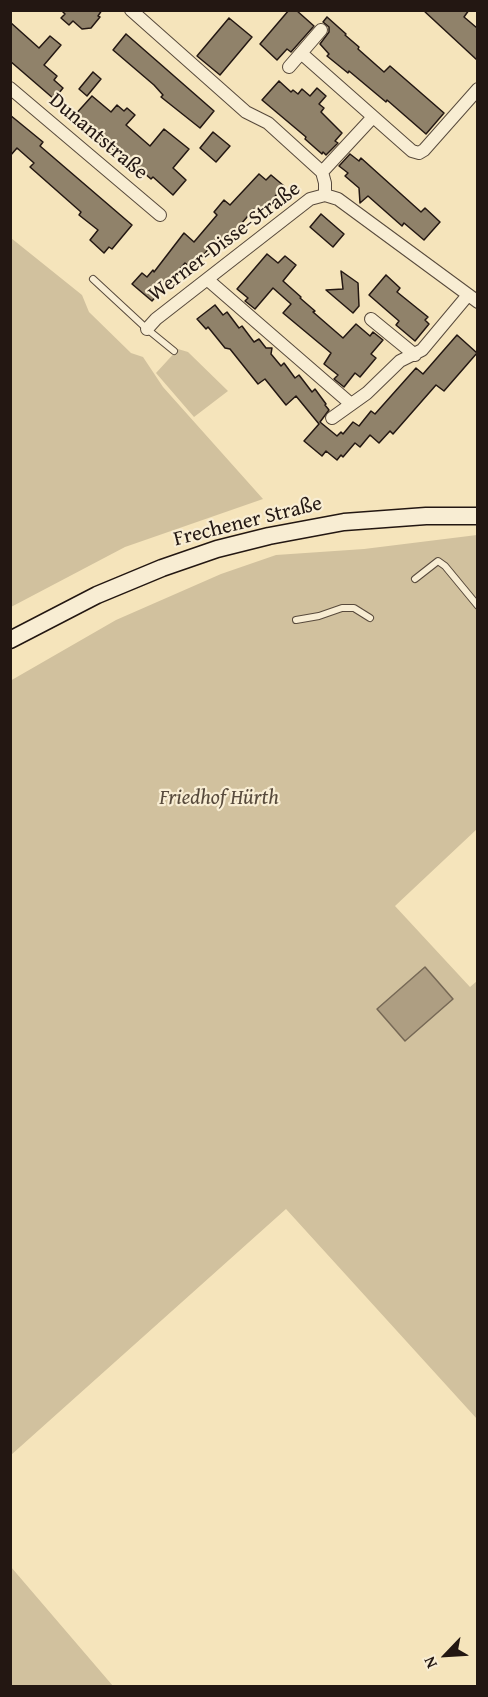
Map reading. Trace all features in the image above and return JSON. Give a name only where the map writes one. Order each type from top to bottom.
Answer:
[{"type":"main road","name":"Frechener Straße","points":[[10,640],[97,595],[162,568],[217,549],[269,536],[344,522],[426,516],[477,516]]},
{"type":"street","points":[[131,10],[246,112],[267,123],[322,172],[325,195]]},
{"type":"street","points":[[289,67],[321,30]]},
{"type":"street","points":[[301,52],[412,151],[419,153],[477,90]]},
{"type":"street","name":"Dunantstraße","points":[[10,88],[160,215]]},
{"type":"street","points":[[322,172],[374,117]]},
{"type":"street","name":"Werner-Disse-Straße","points":[[147,330],[156,319],[310,200],[325,195],[338,199],[473,299]]},
{"type":"street","points":[[208,280],[351,404]]},
{"type":"street","points":[[332,418],[367,393],[400,361],[422,350],[473,299]]},
{"type":"street","points":[[371,319],[415,355]]},
{"type":"lane","points":[[93,279],[147,330],[174,351]]},
{"type":"lane","points":[[415,579],[438,561],[445,566],[477,606]]},
{"type":"lane","points":[[296,620],[342,608],[354,608],[370,618]]},
{"type":"green space","points":[[11,238],[82,295],[89,312],[131,353],[143,357],[163,387],[263,499],[125,547],[11,607]]},
{"type":"green space","points":[[178,349],[188,352],[228,391],[194,417],[156,373]]},
{"type":"green space","name":"Friedhof Hürth","points":[[477,535],[477,829],[395,906],[470,987],[477,981],[477,1419],[286,1209],[11,1455],[10,681],[116,620],[221,574],[276,555],[364,549]]},
{"type":"green space","points":[[11,1567],[113,1686],[11,1686]]},
{"type":"shaded area","points":[[425,967],[453,999],[405,1041],[377,1009]]},
{"type":"building","points":[[61,10],[102,10],[98,16],[100,17],[91,28],[82,29],[73,21],[69,25],[61,18],[65,14]]},
{"type":"building","points":[[289,10],[296,10],[314,26],[291,52],[287,49],[277,60],[260,44]]},
{"type":"building","points":[[423,10],[469,10],[464,17],[477,28],[477,60]]},
{"type":"building","points":[[327,17],[384,72],[390,66],[444,113],[426,134],[387,100],[386,102],[327,56],[329,54],[320,44],[329,32],[329,27],[323,22]]},
{"type":"building","points":[[229,18],[252,37],[220,75],[197,56]]},
{"type":"building","points":[[10,22],[39,48],[50,36],[61,45],[44,65],[57,76],[54,80],[63,88],[54,99],[10,61]]},
{"type":"building","points":[[126,34],[214,111],[200,128],[161,97],[163,95],[154,85],[113,50]]},
{"type":"building","points":[[93,72],[101,79],[87,96],[79,89]]},
{"type":"building","points":[[279,81],[291,92],[293,90],[298,94],[302,89],[310,96],[317,88],[326,96],[319,104],[324,108],[321,112],[342,133],[335,141],[338,143],[326,155],[323,152],[322,154],[305,139],[306,137],[262,100]]},
{"type":"building","points":[[92,96],[111,112],[117,105],[124,111],[127,108],[135,115],[126,125],[150,146],[164,129],[189,149],[173,168],[186,180],[173,195],[153,177],[151,179],[135,165],[134,167],[74,116]]},
{"type":"building","points":[[10,115],[43,142],[40,146],[132,225],[112,249],[109,247],[104,253],[90,240],[98,230],[79,215],[81,212],[30,167],[34,163],[17,148],[10,156]]},
{"type":"building","points":[[213,132],[230,146],[216,162],[200,148]]},
{"type":"building","points":[[350,154],[359,161],[361,158],[421,212],[425,208],[440,222],[424,240],[404,223],[402,226],[368,196],[360,203],[359,188],[345,176],[348,173],[339,166]]},
{"type":"building","points":[[259,174],[266,180],[271,175],[284,186],[259,213],[254,209],[241,224],[243,231],[237,229],[222,247],[215,241],[197,263],[193,260],[188,265],[185,263],[152,301],[132,284],[142,273],[147,277],[153,270],[154,272],[184,233],[194,242],[217,215],[214,212],[224,200],[230,205]]},
{"type":"building","points":[[321,214],[344,234],[333,247],[310,227]]},
{"type":"building","points":[[267,254],[278,263],[285,256],[296,265],[283,281],[315,311],[313,312],[343,338],[356,324],[370,336],[373,332],[383,340],[371,354],[376,358],[360,377],[355,373],[344,387],[334,379],[338,375],[324,364],[331,353],[283,313],[291,304],[273,288],[255,309],[245,301],[248,298],[237,289]]},
{"type":"building","points":[[341,271],[358,283],[359,306],[353,313],[326,290],[343,289]]},
{"type":"building","points":[[386,275],[400,288],[397,292],[428,317],[425,320],[429,324],[415,341],[396,325],[399,321],[369,295]]},
{"type":"building","points":[[215,305],[223,315],[227,312],[239,328],[242,326],[254,342],[259,339],[266,348],[272,348],[271,354],[281,366],[284,363],[295,378],[299,375],[312,392],[315,389],[329,410],[320,422],[337,436],[341,432],[343,434],[353,422],[359,426],[371,411],[375,414],[416,368],[423,374],[457,335],[477,353],[444,391],[436,385],[393,434],[390,431],[379,443],[370,435],[360,447],[355,443],[343,457],[341,455],[337,460],[326,451],[322,456],[304,441],[319,424],[296,396],[286,405],[265,379],[258,384],[230,349],[225,348],[208,327],[206,329],[197,319]]}]
